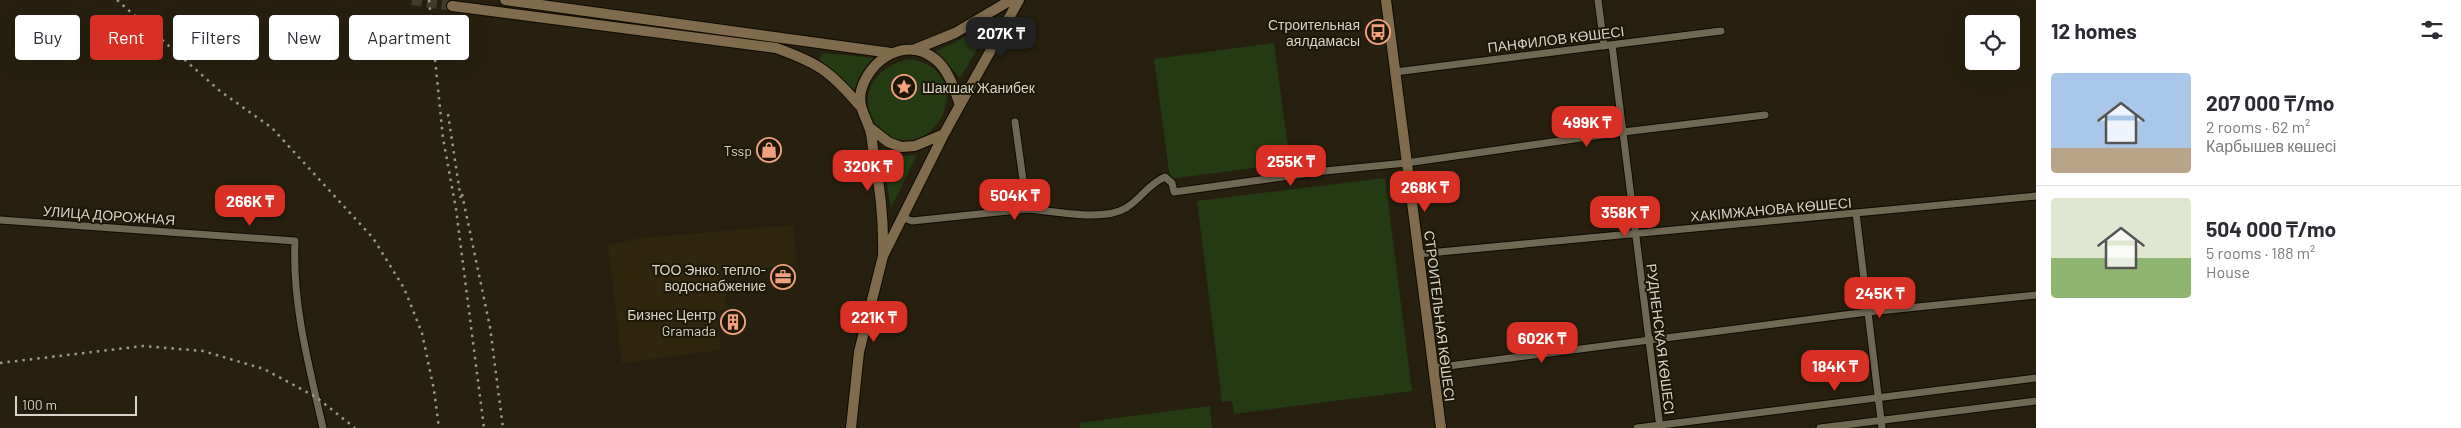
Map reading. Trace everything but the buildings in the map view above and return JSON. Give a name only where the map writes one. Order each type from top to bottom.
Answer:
[{"type":"main road","points":[[505,0],[891,53],[913,50],[955,33],[1011,0]]},
{"type":"main road","points":[[851,428],[859,352],[883,256],[944,134],[1019,0]]},
{"type":"main road","name":"СТРОИТЕЛЬНАЯ КӨШЕСІ","points":[[1386,0],[1440,428]]},
{"type":"main road","points":[[452,6],[776,48],[809,60],[837,79],[860,105],[869,127],[883,210],[883,256]]},
{"type":"main road","points":[[913,50],[935,58],[945,69],[960,105]]},
{"type":"main road","points":[[860,105],[867,76],[891,53]]},
{"type":"main road","points":[[869,127],[888,142],[901,147],[915,146],[944,134]]},
{"type":"street","name":"РУДНЕНСКАЯ КӨШЕСІ","points":[[1598,0],[1608,45],[1622,132],[1660,427]]},
{"type":"street","name":"ПАНФИЛОВ КӨШЕСІ","points":[[1395,72],[1721,31]]},
{"type":"street","points":[[901,217],[912,221],[1027,209],[1106,214],[1129,206],[1153,183],[1165,177],[1172,183],[1174,192],[1325,171],[1406,163],[1622,132],[1765,115]]},
{"type":"street","points":[[1015,122],[1027,209]]},
{"type":"street","name":"ХАКІМЖАНОВА КӨШЕСІ","points":[[1418,254],[2036,196]]},
{"type":"street","points":[[1856,213],[1882,424]]},
{"type":"street","name":"УЛИЦА ДОРОЖНАЯ","points":[[0,220],[295,241],[296,303],[323,428]]},
{"type":"street","points":[[1433,368],[1868,312],[2036,296]]},
{"type":"street","points":[[1636,428],[1660,427],[2036,378]]},
{"type":"street","points":[[1820,428],[1882,424],[2036,401]]},
{"type":"shaded area","points":[[793,225],[797,263],[723,273],[727,309],[716,311],[721,350],[622,363],[608,245],[641,238]]},
{"type":"green space","points":[[995,19],[960,78],[936,51],[956,42]]},
{"type":"green space","points":[[1274,43],[1290,163],[1170,179],[1154,59]]},
{"type":"green space","points":[[825,53],[873,58],[861,74],[854,90],[819,62],[821,55]]},
{"type":"green space","points":[[909,59],[929,66],[942,78],[947,92],[945,108],[939,122],[928,133],[913,140],[896,139],[882,132],[873,120],[868,98],[874,80],[881,73],[899,62]]},
{"type":"green space","points":[[881,148],[903,156],[917,155],[891,208]]},
{"type":"green space","points":[[1385,178],[1412,391],[1234,414],[1232,401],[1222,402],[1197,201]]},
{"type":"green space","points":[[1210,406],[1212,428],[1080,428],[1079,423]]},
{"type":"tunnel","points":[[412,0],[452,6]]},
{"type":"railway","points":[[117,0],[220,91],[272,128],[373,238],[404,288],[422,333],[434,390],[439,428]]},
{"type":"railway","points":[[429,0],[443,138],[456,209],[484,428]]},
{"type":"railway","points":[[448,114],[461,200]]},
{"type":"railway","points":[[462,194],[490,327],[503,428]]},
{"type":"railway","points":[[0,363],[143,346],[203,351],[264,369],[316,397],[355,428]]},
{"type":"place","name":"Строительная аялдамасы","points":[[1378,32]]},
{"type":"place","name":"Шакшак Жанибек","points":[[904,87]]},
{"type":"place","name":"Tssp","points":[[769,150]]},
{"type":"place","name":"ТОО Энко. тепло- водоснабжение","points":[[783,277]]},
{"type":"place","name":"Бизнес Центр Gramada","points":[[733,322]]}]
